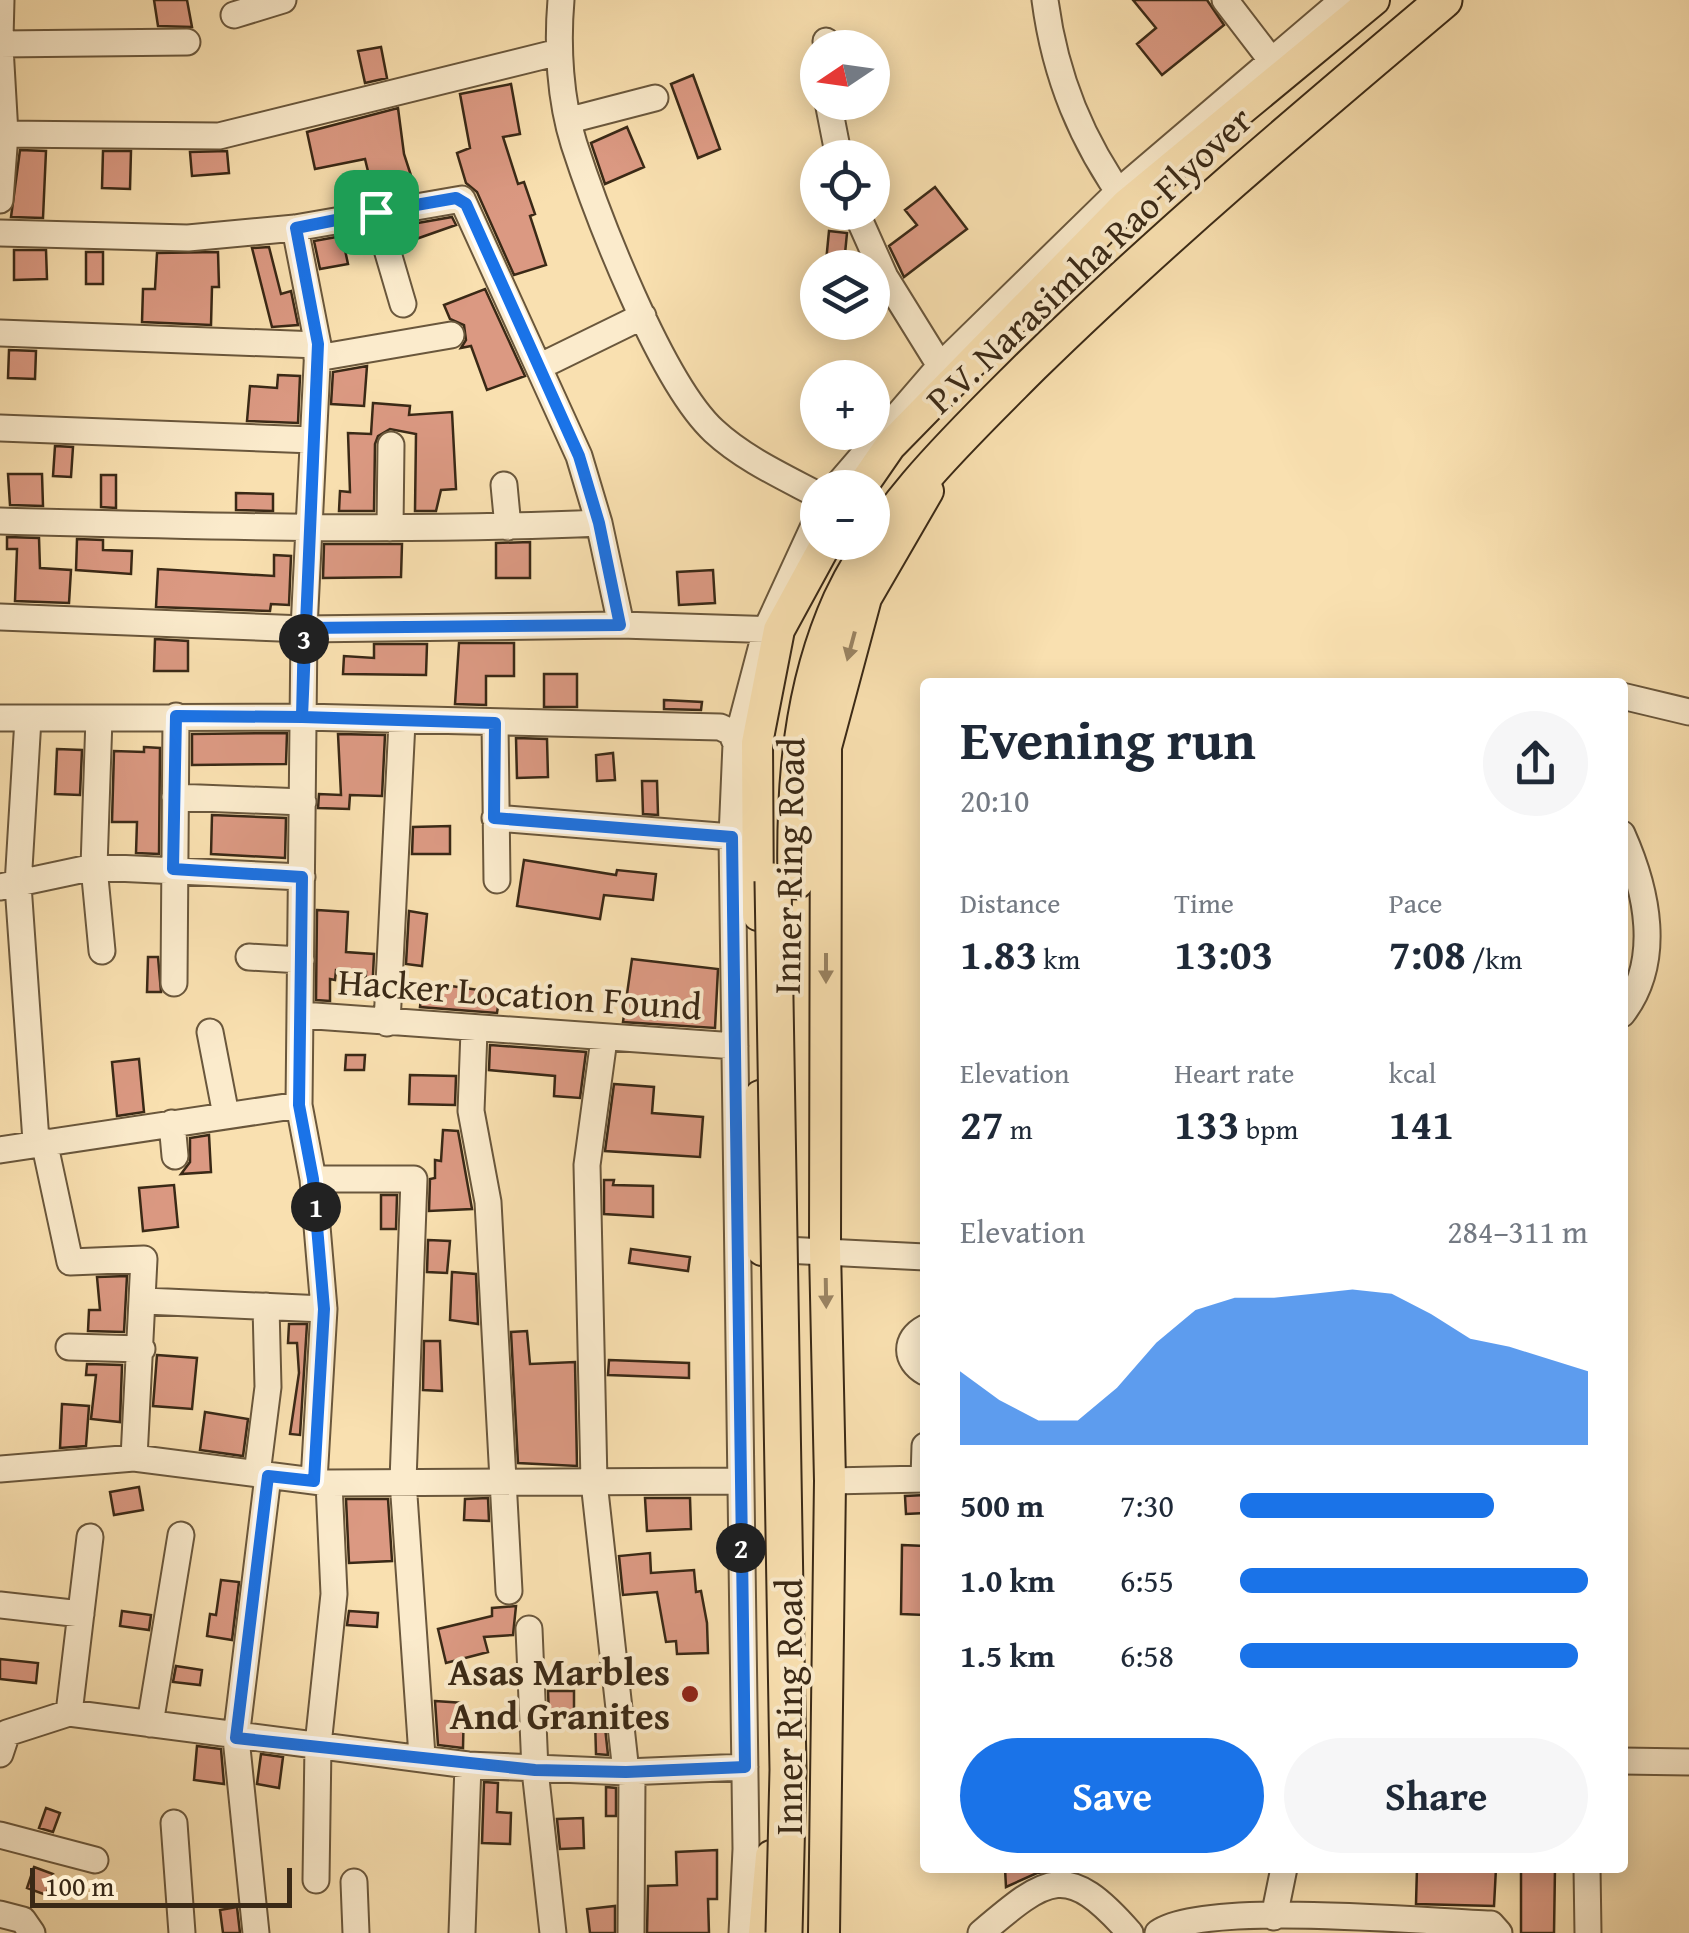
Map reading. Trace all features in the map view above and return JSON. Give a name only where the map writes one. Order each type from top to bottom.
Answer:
[{"type":"highway","name":"P.V. Narasimha Rao Flyover","points":[[890,484],[944,422],[1148,223],[1410,0]]},
{"type":"highway","name":"P.V. Narasimha Rao Flyover","points":[[806,1933],[810,1769],[795,834],[804,729],[825,640],[850,583],[881,531],[970,427],[1163,239],[1444,0]]},
{"type":"highway","points":[[784,1933],[788,1770],[773,836],[782,724],[791,679],[822,591],[839,560]]},
{"type":"main road","points":[[873,470],[946,375],[1123,198],[1374,0]]},
{"type":"main road","name":"Inner Ring Road","points":[[824,1933],[830,1481],[825,1249],[826,746],[866,598],[926,494],[1168,252],[1465,0]]},
{"type":"main road","name":"Inner Ring Road","points":[[764,1933],[770,1865],[770,1746],[757,744],[772,630],[816,560]]},
{"type":"street","points":[[0,200],[1,0]]},
{"type":"street","points":[[234,15],[282,0]]},
{"type":"street","points":[[561,0],[559,52],[573,142],[643,316],[676,381],[713,430],[766,468],[800,486]]},
{"type":"street","points":[[1045,0],[1062,86],[1087,143],[1123,198],[1271,60],[1343,0]]},
{"type":"street","points":[[1225,0],[1271,60]]},
{"type":"street","points":[[0,43],[187,42]]},
{"type":"street","points":[[2,134],[219,136],[559,52]]},
{"type":"street","points":[[570,120],[656,98]]},
{"type":"street","points":[[0,233],[188,238],[296,228],[456,198],[466,204],[579,456],[599,523],[620,625]]},
{"type":"street","points":[[376,212],[402,304]]},
{"type":"street","points":[[296,228],[317,352],[304,628],[299,1105],[313,1179],[324,1309],[322,1482],[334,1594],[318,1746],[316,1880]]},
{"type":"street","points":[[854,470],[946,375],[886,276],[864,230]]},
{"type":"street","points":[[550,361],[643,316]]},
{"type":"street","points":[[0,333],[317,352],[452,336]]},
{"type":"street","points":[[0,428],[313,440]]},
{"type":"street","points":[[390,445],[390,528]]},
{"type":"street","points":[[504,486],[508,527]]},
{"type":"street","points":[[0,521],[308,529],[599,523]]},
{"type":"street","points":[[742,1933],[745,1767],[732,837],[736,744],[772,630],[800,560]]},
{"type":"street","points":[[0,616],[304,628],[620,625],[772,630]]},
{"type":"street","points":[[1628,697],[1689,712]]},
{"type":"street","points":[[174,983],[176,716]]},
{"type":"street","points":[[0,718],[302,717],[720,727],[730,732],[736,744]]},
{"type":"street","points":[[99,718],[94,867],[102,952]]},
{"type":"street","points":[[28,719],[9,886],[40,1141],[70,1262],[144,1260],[146,1301],[134,1458]]},
{"type":"street","points":[[387,1023],[402,722]]},
{"type":"street","points":[[495,723],[497,880]]},
{"type":"street","points":[[175,797],[303,802]]},
{"type":"street","points":[[494,818],[732,837]]},
{"type":"street","points":[[1628,847],[1636,864],[1647,923],[1646,972],[1628,1004]]},
{"type":"street","points":[[9,886],[94,867],[302,877]]},
{"type":"street","points":[[250,956],[301,960]]},
{"type":"street","name":"Hacker Location Found","points":[[300,1015],[474,1031],[735,1046]]},
{"type":"street","points":[[474,1031],[472,1111],[488,1202],[510,1591]]},
{"type":"street","points":[[210,1032],[226,1115]]},
{"type":"street","points":[[604,1039],[588,1165],[594,1482],[626,1772],[632,1779],[631,1933]]},
{"type":"street","points":[[0,1150],[299,1105]]},
{"type":"street","points":[[172,1123],[175,1156]]},
{"type":"street","points":[[313,1179],[414,1179],[403,1480],[422,1756]]},
{"type":"street","points":[[762,1248],[920,1257]]},
{"type":"street","points":[[146,1301],[324,1309]]},
{"type":"street","points":[[256,1933],[236,1738],[263,1475],[268,1387],[266,1306]]},
{"type":"street","points":[[920,1332],[912,1338],[909,1352],[920,1368]]},
{"type":"street","points":[[69,1347],[142,1349]]},
{"type":"street","points":[[0,1469],[134,1458],[322,1482],[740,1481]]},
{"type":"street","points":[[830,1481],[920,1478]]},
{"type":"street","points":[[150,1724],[181,1535]]},
{"type":"street","points":[[69,1713],[90,1538]]},
{"type":"street","points":[[0,1605],[81,1614]]},
{"type":"street","points":[[529,1629],[535,1770],[553,1933]]},
{"type":"street","points":[[2,1740],[69,1713],[236,1738],[422,1756],[468,1765],[626,1772],[745,1767]]},
{"type":"street","points":[[1628,1761],[1689,1762]]},
{"type":"street","points":[[462,1933],[468,1765]]},
{"type":"street","points":[[174,1824],[182,1933]]},
{"type":"street","points":[[0,1835],[94,1860]]},
{"type":"street","points":[[1274,1918],[1283,1873]]},
{"type":"street","points":[[1586,1873],[1588,1933]]},
{"type":"street","points":[[354,1882],[356,1933]]},
{"type":"street","points":[[981,1933],[1027,1894],[1044,1888],[1081,1886],[1098,1897],[1130,1933]]},
{"type":"street","points":[[0,1914],[22,1920],[32,1933]]},
{"type":"street","points":[[1158,1933],[1167,1927],[1230,1916],[1491,1924],[1499,1933]]},
{"type":"building","points":[[154,0],[187,0],[192,27],[158,26]]},
{"type":"building","points":[[1133,0],[1207,0],[1224,25],[1162,75],[1137,44],[1156,28]]},
{"type":"building","points":[[381,47],[387,78],[365,83],[358,51]]},
{"type":"building","points":[[693,75],[720,149],[698,158],[671,84]]},
{"type":"building","points":[[511,84],[520,134],[503,137],[518,184],[524,182],[535,214],[530,216],[546,265],[514,275],[477,192],[466,183],[457,153],[470,148],[460,94]]},
{"type":"building","points":[[398,108],[404,154],[416,191],[374,196],[365,159],[315,169],[307,132]]},
{"type":"building","points":[[627,127],[644,167],[605,184],[591,143]]},
{"type":"building","points":[[20,150],[46,151],[43,218],[11,217]]},
{"type":"building","points":[[103,151],[131,151],[130,189],[102,188]]},
{"type":"building","points":[[227,151],[229,173],[192,176],[190,152]]},
{"type":"building","points":[[935,187],[967,229],[904,277],[889,246],[917,225],[905,210]]},
{"type":"building","points":[[452,217],[456,225],[416,239],[412,224]]},
{"type":"building","points":[[829,231],[847,233],[845,250],[827,250]]},
{"type":"building","points":[[342,236],[348,264],[320,269],[314,241]]},
{"type":"building","points":[[269,247],[281,294],[291,291],[298,325],[272,327],[252,248]]},
{"type":"building","points":[[14,250],[46,250],[47,279],[14,280]]},
{"type":"building","points":[[86,252],[103,252],[103,284],[86,284]]},
{"type":"building","points":[[218,252],[219,287],[212,287],[211,325],[142,322],[143,289],[155,289],[157,253]]},
{"type":"building","points":[[485,289],[525,376],[487,390],[471,346],[461,348],[466,340],[464,325],[450,319],[444,305]]},
{"type":"building","points":[[9,350],[36,351],[35,379],[8,378]]},
{"type":"building","points":[[367,366],[364,406],[331,404],[333,372]]},
{"type":"building","points":[[278,375],[300,376],[298,423],[247,421],[250,386],[277,388]]},
{"type":"building","points":[[373,403],[410,406],[409,415],[452,412],[456,489],[441,490],[436,511],[415,511],[416,434],[390,429],[378,436],[375,444],[374,511],[339,511],[340,491],[350,492],[348,433],[371,434]]},
{"type":"building","points":[[55,446],[73,447],[71,477],[53,476]]},
{"type":"building","points":[[8,474],[42,474],[43,506],[10,505]]},
{"type":"building","points":[[101,475],[116,475],[116,508],[101,507]]},
{"type":"building","points":[[236,493],[273,494],[273,511],[236,510]]},
{"type":"building","points":[[7,537],[39,538],[40,568],[71,570],[69,603],[15,601],[17,549],[7,549]]},
{"type":"building","points":[[77,539],[103,540],[103,550],[132,551],[131,574],[76,570]]},
{"type":"building","points":[[530,542],[530,578],[496,578],[496,543]]},
{"type":"building","points":[[324,544],[402,544],[401,577],[323,578]]},
{"type":"building","points":[[274,555],[291,556],[289,605],[271,604],[270,611],[156,607],[158,569],[274,576]]},
{"type":"building","points":[[713,570],[715,603],[679,605],[677,572]]},
{"type":"building","points":[[155,639],[188,641],[188,671],[154,671]]},
{"type":"building","points":[[459,643],[514,643],[514,676],[486,676],[486,705],[455,704]]},
{"type":"building","points":[[374,644],[427,644],[426,675],[343,674],[344,656],[374,658]]},
{"type":"building","points":[[544,674],[577,674],[577,707],[544,707]]},
{"type":"building","points":[[664,700],[702,702],[701,710],[664,709]]},
{"type":"building","points":[[287,733],[286,764],[192,765],[192,734]]},
{"type":"building","points":[[338,734],[385,735],[382,796],[350,795],[349,809],[318,808],[319,794],[341,795]]},
{"type":"building","points":[[516,738],[547,739],[548,777],[517,778]]},
{"type":"building","points":[[144,747],[160,748],[159,854],[136,853],[137,822],[112,822],[114,751],[144,752]]},
{"type":"building","points":[[57,749],[82,750],[80,795],[55,794]]},
{"type":"building","points":[[613,753],[615,780],[597,781],[596,755]]},
{"type":"building","points":[[642,781],[657,781],[658,815],[643,814]]},
{"type":"building","points":[[212,815],[286,818],[285,858],[211,854]]},
{"type":"building","points":[[450,826],[450,854],[412,854],[413,827]]},
{"type":"building","points":[[524,860],[616,875],[617,870],[656,874],[653,900],[604,895],[600,919],[517,906]]},
{"type":"building","points":[[317,910],[348,912],[346,952],[374,954],[372,995],[365,994],[366,972],[336,970],[335,980],[330,979],[330,1001],[316,1000]]},
{"type":"building","points":[[409,911],[427,914],[422,966],[406,964]]},
{"type":"building","points":[[148,957],[158,957],[161,992],[147,992]]},
{"type":"building","points":[[632,959],[718,969],[715,1028],[623,1022]]},
{"type":"building","points":[[423,982],[500,993],[497,1013],[420,1007]]},
{"type":"building","points":[[490,1045],[586,1052],[580,1098],[554,1096],[555,1076],[489,1070]]},
{"type":"building","points":[[346,1055],[365,1055],[364,1070],[345,1070]]},
{"type":"building","points":[[139,1059],[144,1112],[117,1116],[112,1062]]},
{"type":"building","points":[[410,1075],[456,1076],[455,1105],[409,1104]]},
{"type":"building","points":[[614,1084],[654,1087],[652,1113],[703,1117],[700,1157],[605,1151]]},
{"type":"building","points":[[443,1130],[458,1131],[472,1209],[429,1211],[430,1179],[435,1178],[435,1160],[441,1161]]},
{"type":"building","points":[[209,1135],[211,1172],[181,1174],[190,1162],[190,1138]]},
{"type":"building","points":[[604,1180],[614,1180],[613,1185],[653,1186],[653,1217],[604,1214]]},
{"type":"building","points":[[174,1185],[178,1227],[143,1231],[139,1188]]},
{"type":"building","points":[[381,1195],[397,1195],[396,1229],[381,1229]]},
{"type":"building","points":[[428,1240],[450,1241],[447,1273],[427,1272]]},
{"type":"building","points":[[631,1249],[690,1257],[688,1271],[629,1263]]},
{"type":"building","points":[[452,1272],[476,1274],[478,1324],[450,1320]]},
{"type":"building","points":[[127,1276],[124,1332],[88,1331],[89,1310],[100,1310],[97,1277]]},
{"type":"building","points":[[289,1324],[307,1324],[300,1435],[290,1434],[299,1373],[297,1343],[288,1343]]},
{"type":"building","points":[[527,1331],[530,1364],[575,1362],[577,1466],[518,1463],[511,1332]]},
{"type":"building","points":[[424,1341],[440,1341],[442,1391],[423,1390]]},
{"type":"building","points":[[157,1355],[197,1358],[192,1409],[153,1406]]},
{"type":"building","points":[[609,1360],[689,1363],[689,1378],[608,1375]]},
{"type":"building","points":[[87,1364],[122,1365],[120,1422],[91,1419],[96,1375],[86,1375]]},
{"type":"building","points":[[62,1404],[89,1406],[86,1446],[60,1448]]},
{"type":"building","points":[[205,1412],[248,1419],[243,1456],[200,1450]]},
{"type":"building","points":[[139,1487],[143,1510],[114,1515],[110,1492]]},
{"type":"building","points":[[920,1495],[920,1513],[906,1514],[905,1496]]},
{"type":"building","points":[[488,1498],[489,1521],[464,1520],[465,1499]]},
{"type":"building","points":[[645,1498],[690,1498],[691,1529],[647,1531]]},
{"type":"building","points":[[346,1499],[388,1499],[392,1561],[349,1563]]},
{"type":"building","points":[[902,1545],[920,1546],[920,1615],[901,1614]]},
{"type":"building","points":[[650,1553],[651,1573],[694,1570],[696,1592],[701,1591],[707,1623],[708,1653],[677,1654],[676,1641],[666,1642],[657,1592],[623,1595],[619,1556]]},
{"type":"building","points":[[221,1580],[239,1582],[232,1640],[207,1636],[210,1614],[216,1615]]},
{"type":"building","points":[[516,1606],[513,1635],[484,1637],[488,1652],[446,1663],[438,1629],[492,1616],[492,1608]]},
{"type":"building","points":[[122,1611],[151,1615],[149,1630],[120,1626]]},
{"type":"building","points":[[349,1611],[378,1613],[377,1627],[347,1625]]},
{"type":"building","points":[[0,1659],[38,1663],[36,1683],[0,1679]]},
{"type":"building","points":[[176,1666],[202,1670],[200,1685],[173,1682]]},
{"type":"building","points":[[548,1691],[574,1691],[574,1715],[549,1716]]},
{"type":"building","points":[[435,1701],[464,1703],[463,1748],[438,1745]]},
{"type":"building","points":[[595,1718],[604,1718],[608,1755],[596,1754]]},
{"type":"building","points":[[197,1746],[221,1749],[224,1784],[194,1780]]},
{"type":"building","points":[[261,1754],[283,1757],[279,1788],[257,1784]]},
{"type":"building","points":[[484,1782],[498,1783],[497,1812],[511,1813],[510,1844],[482,1843]]},
{"type":"building","points":[[606,1787],[616,1788],[616,1816],[606,1816]]},
{"type":"building","points":[[46,1808],[60,1813],[53,1832],[39,1828]]},
{"type":"building","points":[[583,1818],[584,1848],[560,1849],[557,1819]]},
{"type":"building","points":[[717,1850],[717,1899],[708,1899],[709,1933],[647,1933],[648,1886],[677,1885],[676,1852]]},
{"type":"building","points":[[34,1867],[53,1874],[46,1895],[27,1888]]},
{"type":"building","points":[[1005,1873],[1037,1873],[1006,1887]]},
{"type":"building","points":[[1417,1873],[1496,1873],[1494,1906],[1416,1904]]},
{"type":"building","points":[[1521,1873],[1555,1873],[1554,1933],[1521,1933]]},
{"type":"building","points":[[615,1906],[615,1933],[590,1933],[587,1909]]},
{"type":"building","points":[[237,1907],[240,1933],[223,1933],[220,1910]]},
{"type":"place","name":"Asas Marbles And Granites","points":[[690,1694]]},
{"type":"route","points":[[376,212],[296,228],[318,344],[304,628],[302,717],[176,716],[173,869],[302,877],[299,1105],[313,1179],[324,1309],[314,1481],[268,1476],[236,1738],[535,1770],[626,1772],[745,1767],[732,837],[494,818],[495,723],[302,717],[304,628],[620,625],[599,523],[579,456],[466,204],[456,198],[376,212]]}]
